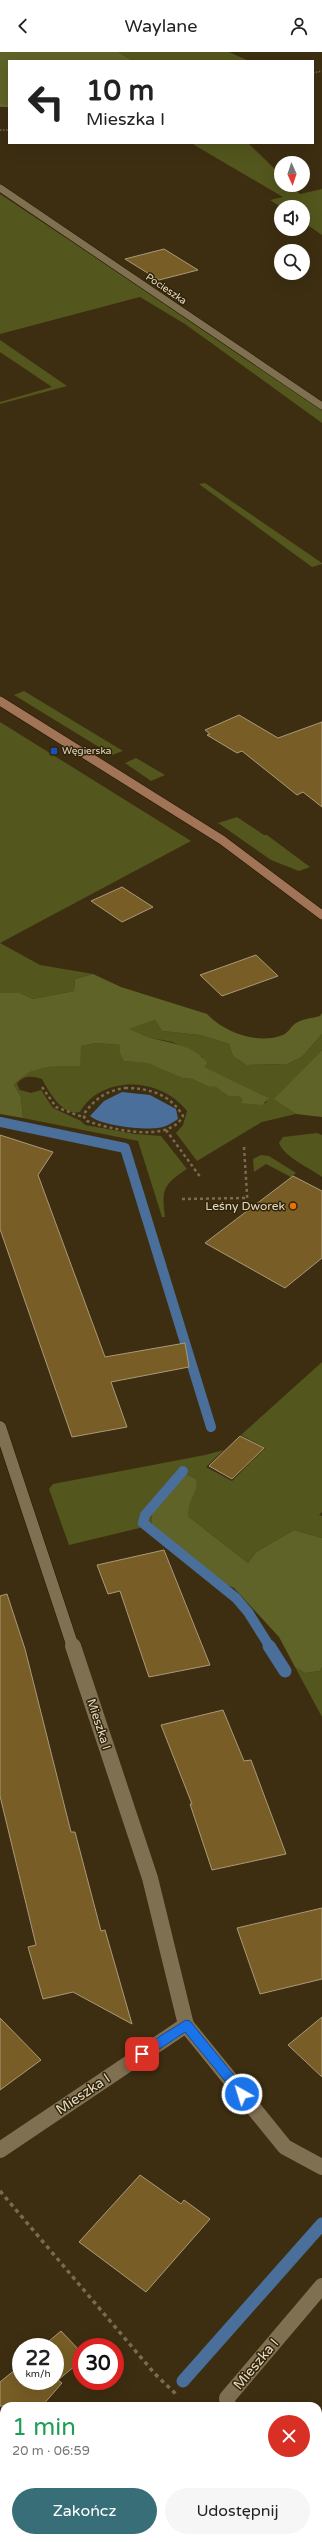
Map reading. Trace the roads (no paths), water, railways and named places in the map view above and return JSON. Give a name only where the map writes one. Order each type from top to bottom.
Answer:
[{"type":"main road","points":[[0,701],[222,840],[322,915]]},
{"type":"street","name":"Pocieszka","points":[[0,188],[322,406]]},
{"type":"street","name":"Mieszka I","points":[[0,1427],[150,1878],[186,2025],[285,2148],[322,2167]]},
{"type":"street","name":"Mieszka I","points":[[0,2150],[186,2025]]},
{"type":"street","name":"Mieszka I","points":[[228,2402],[227,2398],[322,2286]]},
{"type":"water","points":[[122,1092],[150,1095],[176,1109],[178,1119],[169,1125],[161,1127],[142,1128],[113,1125],[90,1116],[104,1101]]},
{"type":"waterway","points":[[0,1122],[125,1148],[211,1427]]},
{"type":"waterway","points":[[183,1471],[145,1515],[143,1523],[236,1598],[248,1612],[270,1647]]},
{"type":"waterway","points":[[269,1646],[285,1671]]},
{"type":"waterway","points":[[183,2381],[322,2224]]},
{"type":"place","name":"Węgierska","points":[[54,751]]},
{"type":"place","name":"Leśny Dworek","points":[[293,1206]]}]
